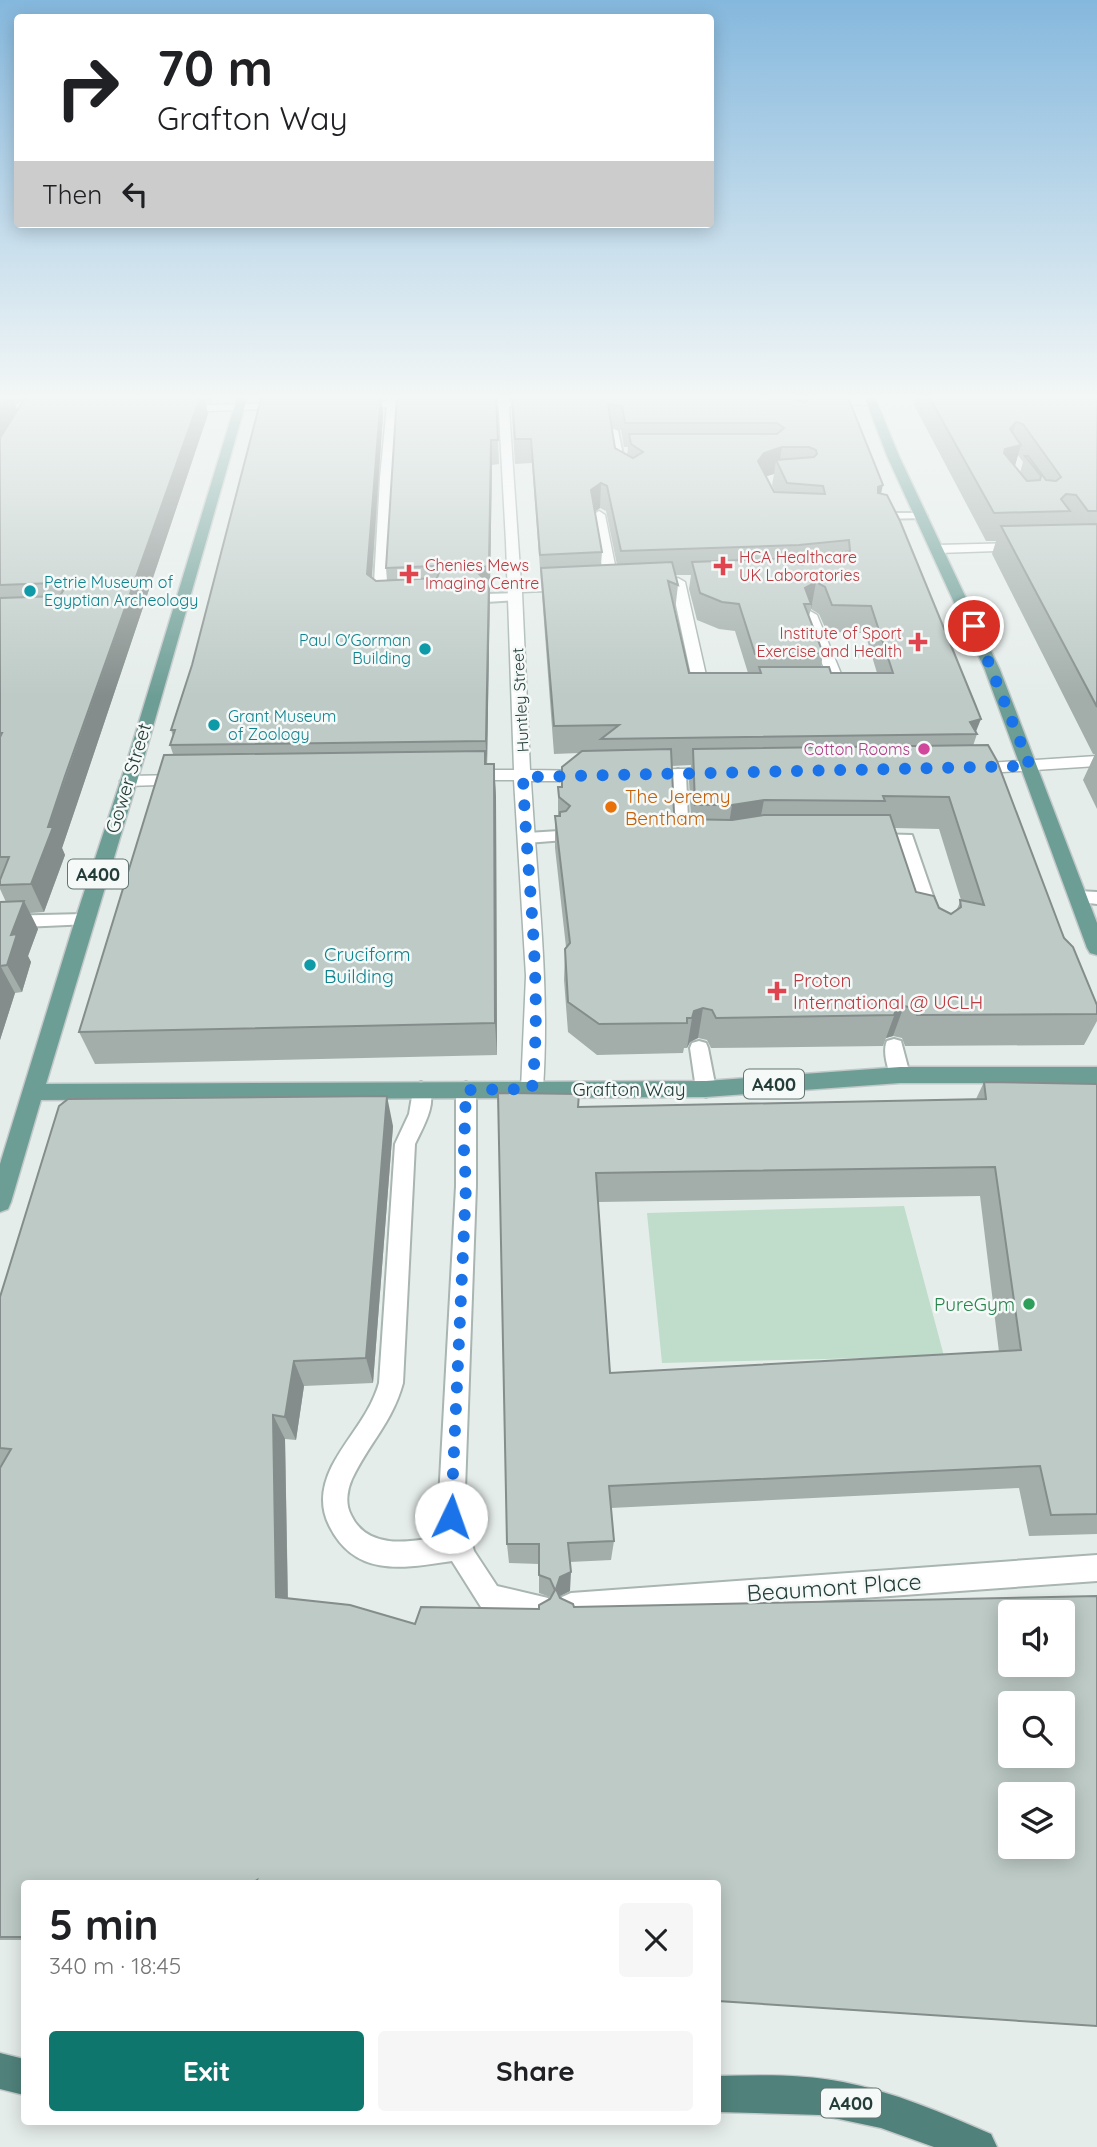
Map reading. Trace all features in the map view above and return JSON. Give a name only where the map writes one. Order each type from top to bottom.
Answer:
[{"type":"highway","points":[[0,2071],[21,2076]]},
{"type":"highway","name":"A400","points":[[721,2094],[820,2097],[886,2112],[934,2127],[978,2147]]},
{"type":"main road","name":"Gower Street","points":[[0,1202],[213,495]]},
{"type":"main road","points":[[912,495],[976,630],[1030,766],[1097,948]]},
{"type":"main road","name":"Grafton Way","points":[[34,1092],[706,1089],[900,1075],[1097,1075]]},
{"type":"street","name":"Huntley Street","points":[[508,495],[534,929],[536,1033],[532,1089]]},
{"type":"street","points":[[599,515],[600,586]]},
{"type":"street","points":[[939,550],[1038,547]]},
{"type":"street","points":[[678,582],[702,688],[729,688]]},
{"type":"street","points":[[514,592],[631,584]]},
{"type":"street","points":[[810,615],[838,686],[811,687]]},
{"type":"street","points":[[957,769],[1097,761]]},
{"type":"street","points":[[445,775],[523,777],[734,773]]},
{"type":"street","points":[[128,781],[204,780]]},
{"type":"lane","points":[[385,495],[379,601],[391,601]]},
{"type":"lane","points":[[879,516],[921,516]]},
{"type":"lane","points":[[486,598],[514,592]]},
{"type":"lane","points":[[678,774],[681,844],[696,844]]},
{"type":"lane","points":[[527,838],[559,836]]},
{"type":"lane","points":[[852,839],[906,839],[937,937]]},
{"type":"lane","points":[[1078,897],[1097,898]]},
{"type":"lane","points":[[0,922],[84,920]]},
{"type":"lane","points":[[894,1046],[900,1075]]},
{"type":"lane","points":[[699,1048],[706,1089]]},
{"type":"lane","points":[[421,1090],[419,1114],[405,1144],[391,1386],[373,1426],[358,1444],[334,1490],[335,1518],[351,1539],[372,1550],[399,1556],[457,1547]]},
{"type":"lane","points":[[466,1090],[466,1186],[451,1517],[457,1547],[474,1578],[490,1598],[539,1607]]},
{"type":"lane","name":"Beaumont Place","points":[[571,1606],[1097,1568]]},
{"type":"green space","points":[[904,1206],[944,1356],[662,1363],[647,1213]]},
{"type":"building","points":[[0,495],[165,495],[65,776],[48,827],[53,827],[31,884],[0,885],[9,857],[0,857],[0,598],[60,596],[64,589],[54,583],[0,585]]},
{"type":"building","points":[[236,495],[373,495],[367,574],[376,581],[437,578],[440,570],[434,566],[386,568],[391,495],[490,495],[489,565],[476,571],[483,578],[489,578],[486,741],[170,745],[175,730],[171,730],[192,665]]},
{"type":"building","points":[[535,495],[592,495],[602,552],[540,555]]},
{"type":"building","points":[[609,495],[887,495],[981,719],[970,722],[977,734],[601,739],[619,725],[554,726],[541,568],[672,562],[678,585],[668,581],[689,673],[761,673],[759,667],[829,667],[831,673],[893,673],[871,606],[832,605],[825,587],[816,582],[805,588],[811,604],[804,604],[823,653],[755,654],[739,604],[722,602],[700,593],[692,562],[794,558],[798,564],[803,565],[812,561],[813,557],[850,551],[849,540],[799,545],[621,551]]},
{"type":"building","points":[[984,495],[1065,495],[1061,499],[1070,511],[994,513]]},
{"type":"building","points":[[1076,495],[1097,495],[1097,511],[1088,511]]},
{"type":"building","points":[[1097,524],[1097,707],[1001,526]]},
{"type":"building","points":[[988,745],[997,761],[1064,938],[1073,947],[1097,1005],[1097,1014],[917,1015],[913,1008],[904,1006],[897,1008],[894,1015],[716,1018],[712,1010],[703,1008],[694,1011],[692,1018],[687,1018],[687,1023],[599,1024],[568,1002],[565,949],[570,943],[555,816],[560,816],[560,812],[566,811],[570,806],[559,797],[562,767],[582,751],[671,749],[674,813],[678,819],[732,820],[764,815],[890,815],[916,892],[934,896],[939,908],[951,914],[961,907],[960,900],[984,905],[949,797],[883,796],[885,801],[764,800],[732,805],[695,805],[693,749]]},
{"type":"building","name":"Cruciform Building","points":[[485,751],[485,764],[494,764],[495,1023],[79,1032],[164,755]]},
{"type":"building","points":[[24,901],[11,935],[17,934],[7,965],[0,966],[0,902]]},
{"type":"building","points":[[984,1082],[1097,1084],[1097,1514],[1051,1515],[1040,1466],[609,1486],[614,1541],[568,1543],[571,1572],[560,1577],[556,1589],[560,1598],[574,1607],[1097,1596],[1097,2026],[721,2001],[721,1880],[21,1880],[21,1937],[0,1937],[0,1468],[11,1449],[0,1448],[0,1297],[59,1106],[68,1099],[387,1096],[366,1358],[294,1361],[285,1417],[273,1415],[276,1597],[350,1605],[415,1624],[421,1607],[539,1609],[539,1605],[550,1599],[555,1590],[550,1579],[539,1575],[539,1544],[507,1544],[498,1093],[579,1094],[578,1107],[986,1099]],"holes":[[[995,1167],[1021,1350],[610,1373],[596,1173]]]},
{"type":"place","name":"HCA Healthcare UK Laboratories","points":[[723,566]]},
{"type":"place","name":"Chenies Mews Imaging Centre","points":[[409,574]]},
{"type":"place","name":"Petrie Museum of Egyptian Archeology","points":[[30,591]]},
{"type":"place","name":"Institute of Sport Exercise and Health","points":[[918,642]]},
{"type":"place","name":"Paul O'Gorman Building","points":[[425,649]]},
{"type":"place","name":"Grant Museum of Zoology","points":[[214,725]]},
{"type":"place","name":"Cotton Rooms","points":[[924,749]]},
{"type":"place","name":"The Jeremy Bentham","points":[[611,807]]},
{"type":"place","name":"Cruciform Building","points":[[310,965]]},
{"type":"place","name":"Proton International @ UCLH","points":[[777,991]]},
{"type":"place","name":"PureGym","points":[[1029,1304]]},
{"type":"route","points":[[451,1517],[466,1186],[466,1090],[532,1089],[536,1060],[534,929],[523,777],[1030,766],[974,626]]}]
